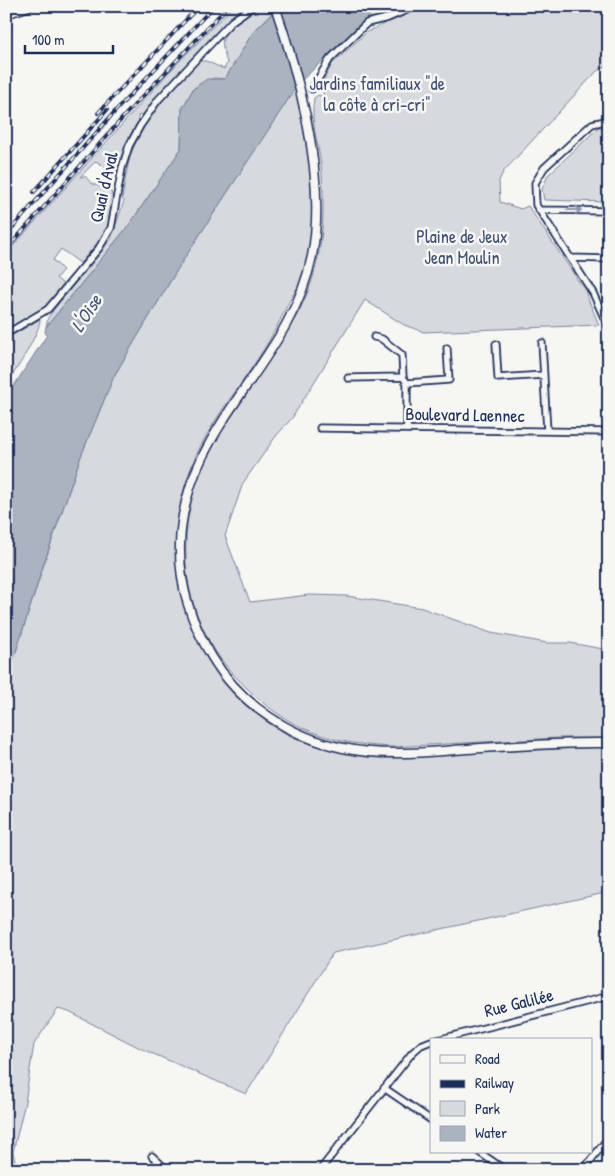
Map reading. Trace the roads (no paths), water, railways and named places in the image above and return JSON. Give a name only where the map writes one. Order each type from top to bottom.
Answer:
[{"type":"main road","points":[[6,14],[29,6]]},
{"type":"main road","points":[[274,6],[296,78],[307,130],[315,182],[316,215],[313,249],[304,284],[279,338],[209,442],[193,474],[185,502],[181,530],[181,565],[187,600],[200,635],[222,672],[256,707],[292,730],[330,745],[360,751],[398,753],[534,744],[609,743]]},
{"type":"street","name":"Quai d'Aval","points":[[6,334],[46,311],[96,252],[110,231],[122,168],[129,146],[140,126],[158,100],[232,21],[252,6]]},
{"type":"street","points":[[312,89],[330,59],[367,23],[388,18],[416,6]]},
{"type":"street","points":[[608,326],[593,293],[538,210],[534,194],[540,173],[592,124],[609,120]]},
{"type":"street","points":[[538,210],[609,211]]},
{"type":"street","points":[[570,258],[609,259]]},
{"type":"street","points":[[374,337],[382,339],[401,353],[405,380],[407,429]]},
{"type":"street","points":[[542,343],[547,431]]},
{"type":"street","points":[[496,344],[498,378],[544,375]]},
{"type":"street","points":[[348,378],[449,380],[447,348]]},
{"type":"street","name":"Boulevard Laennec","points":[[320,428],[609,432]]},
{"type":"street","name":"Rue Galilée","points":[[445,1038],[609,996]]},
{"type":"street","points":[[331,1170],[322,1167],[412,1052],[430,1041]]},
{"type":"street","points":[[384,1088],[430,1119]]},
{"type":"street","points":[[583,1170],[609,1137]]},
{"type":"street","points":[[482,1154],[505,1170]]},
{"type":"street","points":[[152,1156],[167,1170]]},
{"type":"water","name":"L'Oise","points":[[280,6],[380,6],[299,83],[180,265],[114,376],[81,456],[44,563],[6,683],[6,398],[47,335],[45,332],[46,327],[129,225],[181,149],[182,109],[193,89],[207,79],[225,79],[253,32]]},
{"type":"railway","points":[[98,113],[199,6]]},
{"type":"railway","points":[[6,235],[119,107],[214,6]]},
{"type":"railway","points":[[6,250],[127,113],[228,6]]},
{"type":"railway","points":[[34,192],[107,110]]},
{"type":"park label","name":"Jardins familiaux \"de la côte à cri-cri\"","points":[[377,94]]},
{"type":"park label","name":"Plaine de Jeux Jean Moulin","points":[[462,247]]}]
